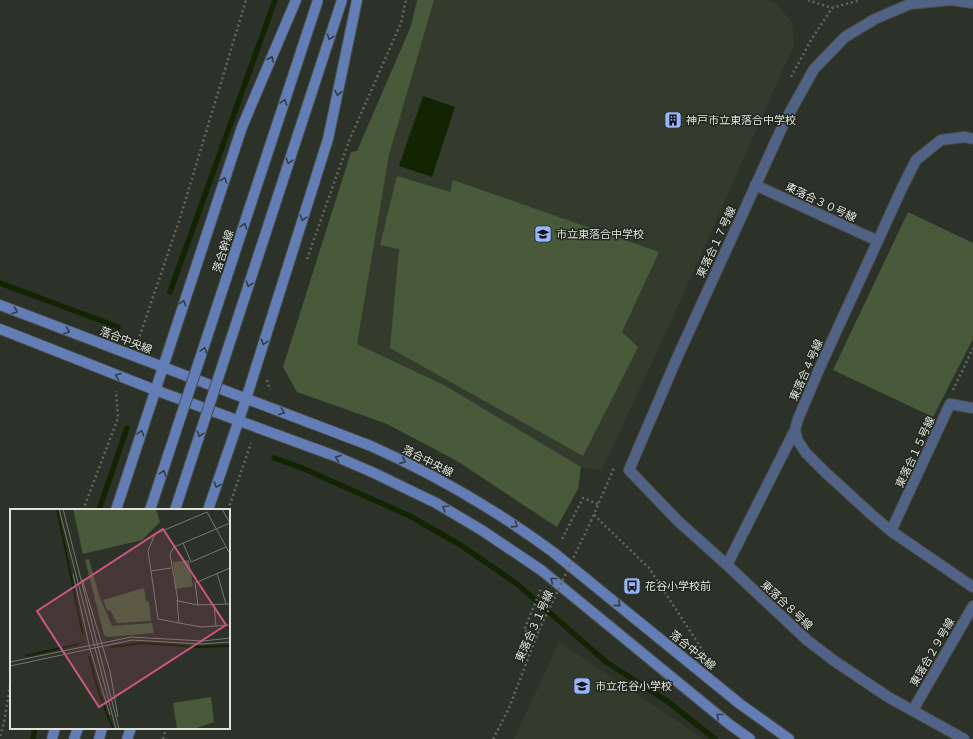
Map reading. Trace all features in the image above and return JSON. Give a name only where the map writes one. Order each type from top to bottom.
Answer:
[{"type":"street","points":[[116,509],[242,127],[296,0]]},
{"type":"street","name":"落合幹線","points":[[150,509],[318,0]]},
{"type":"street","points":[[175,509],[342,0]]},
{"type":"street","points":[[208,509],[246,398],[328,139],[357,0]]},
{"type":"street","name":"東落合１７号線","points":[[727,565],[678,521],[629,470],[677,358],[784,123],[814,69],[845,37],[875,19],[910,4],[951,0],[973,3]]},
{"type":"street","name":"東落合４号線","points":[[796,430],[798,419],[820,367],[916,160],[941,140],[965,137],[973,139]]},
{"type":"street","name":"東落合３０号線","points":[[755,185],[878,241]]},
{"type":"street","name":"落合中央線","points":[[0,305],[327,429],[406,462],[458,490],[494,512],[553,552],[740,704],[789,739]]},
{"type":"street","points":[[0,329],[155,390],[335,456],[374,472],[436,503],[483,531],[541,570],[723,719],[750,739]]},
{"type":"street","points":[[950,404],[973,408]]},
{"type":"street","name":"東落合１５号線","points":[[891,531],[950,404]]},
{"type":"street","points":[[727,565],[796,430]]},
{"type":"street","points":[[796,430],[798,441],[806,453],[891,531],[973,588]]},
{"type":"street","name":"東落合８号線","points":[[727,565],[807,640],[833,660],[888,697],[964,739]]},
{"type":"street","name":"東落合２９号線","points":[[913,710],[973,606]]},
{"type":"street","points":[[52,739],[55,729]]},
{"type":"street","points":[[74,739],[78,729]]},
{"type":"street","points":[[99,739],[102,729]]},
{"type":"street","points":[[127,739],[131,729]]},
{"type":"path","points":[[138,341],[180,218],[246,0]]},
{"type":"path","points":[[305,265],[349,141],[402,23],[406,0]]},
{"type":"path","points":[[808,0],[832,8]]},
{"type":"path","points":[[950,404],[952,393],[973,348]]},
{"type":"path","points":[[266,375],[270,390]]},
{"type":"path","points":[[83,509],[118,418],[116,389]]},
{"type":"path","points":[[228,509],[251,443]]},
{"type":"path","points":[[562,539],[583,498],[598,504]]},
{"type":"path","points":[[594,514],[649,568],[707,658]]},
{"type":"path","name":"東落合３１号線","points":[[493,739],[509,708],[536,636],[592,521]]},
{"type":"path","points":[[536,636],[524,630],[541,589]]},
{"type":"path","points":[[0,736],[4,723],[10,685]]},
{"type":"path","points":[[163,739],[166,729]]},
{"type":"shaded area","points":[[417,0],[434,0],[389,155],[357,344],[444,385],[581,467],[578,489],[557,527],[457,461],[387,424],[297,392],[283,367],[351,152],[357,151],[411,26]]},
{"type":"shaded area","name":"市立東落合中学校","points":[[434,0],[767,0],[776,3],[792,23],[794,45],[675,313],[602,470],[581,467],[444,385],[357,344],[389,155]]},
{"type":"shaded area","points":[[423,96],[455,107],[432,177],[399,166]]},
{"type":"shaded area","points":[[397,176],[450,192],[453,180],[659,252],[622,332],[638,347],[583,456],[390,348],[399,249],[380,245]]},
{"type":"shaded area","points":[[908,212],[973,243],[973,339],[933,417],[833,370]]},
{"type":"shaded area","name":"市立花谷小学校","points":[[559,642],[692,731],[703,739],[514,739]]},
{"type":"waterway","points":[[170,292],[275,0]]},
{"type":"waterway","points":[[0,283],[118,327]]},
{"type":"waterway","points":[[99,509],[127,428]]},
{"type":"waterway","points":[[274,458],[302,468],[410,516],[462,546],[517,584],[606,662],[667,701],[715,739]]},
{"type":"waterway","points":[[33,739],[35,729]]},
{"type":"place","name":"神戸市立東落合中学校","points":[[673,120]]},
{"type":"place","name":"市立東落合中学校","points":[[543,234]]},
{"type":"place","name":"花谷小学校前","points":[[632,586]]},
{"type":"place","name":"市立花谷小学校","points":[[582,686]]}]
